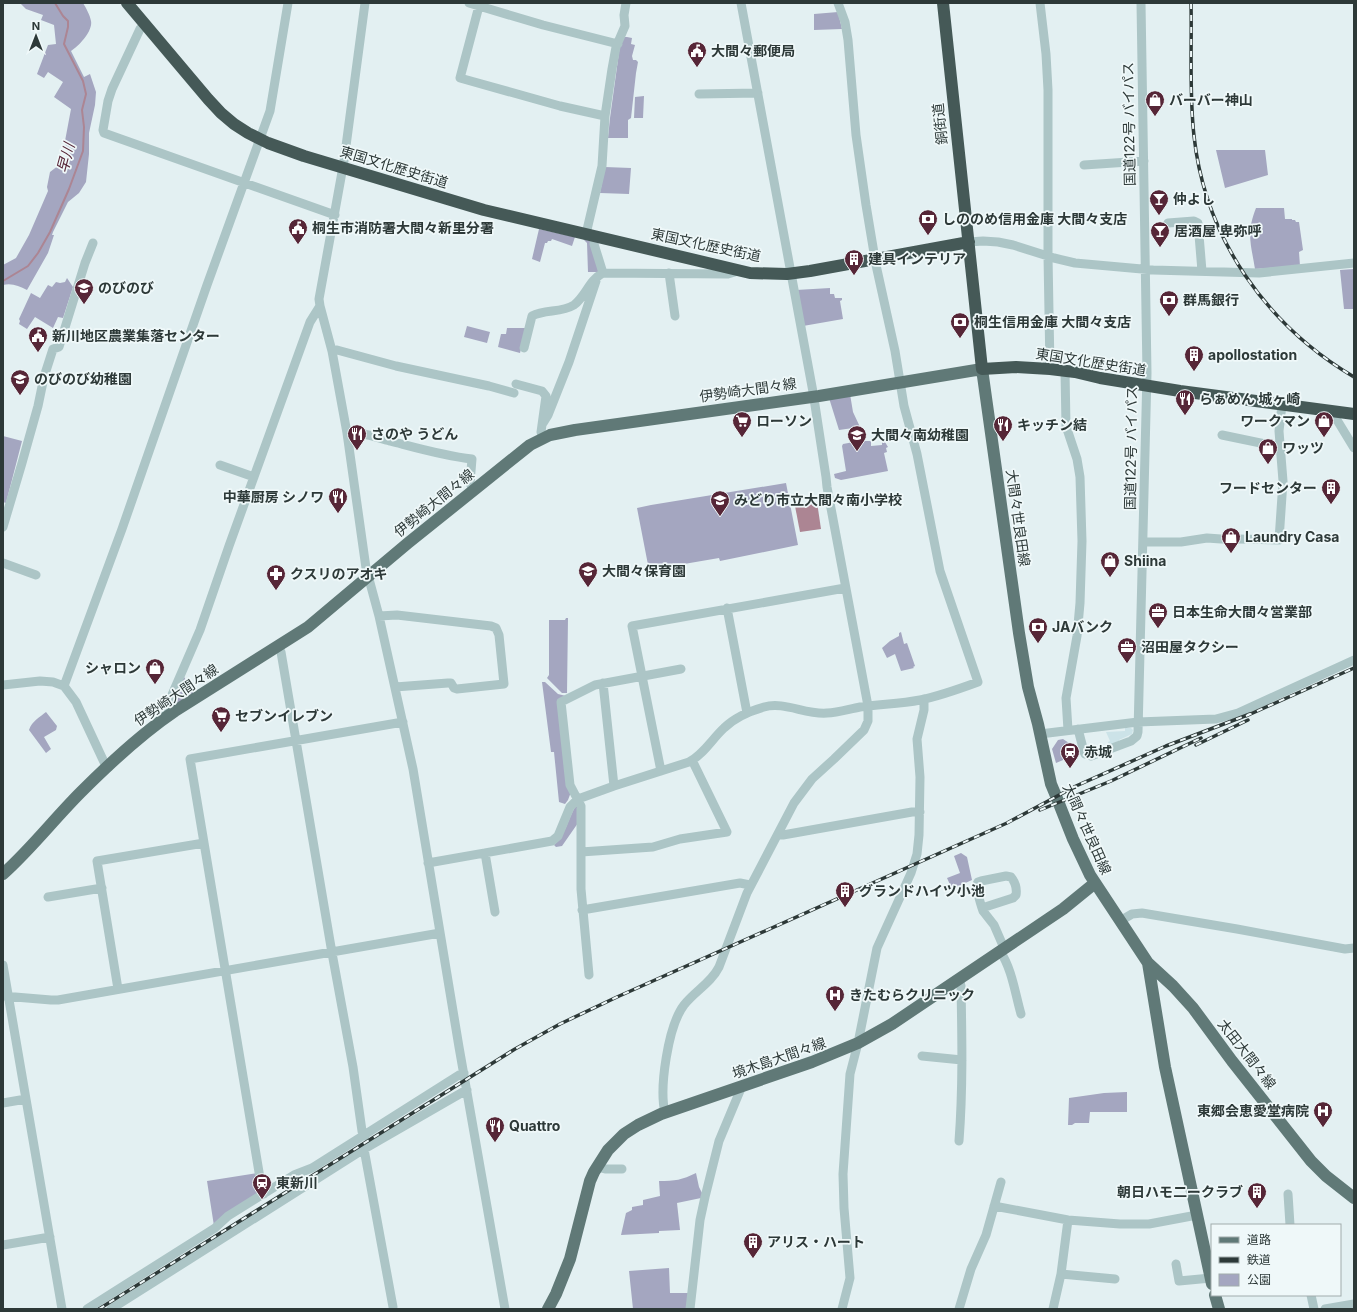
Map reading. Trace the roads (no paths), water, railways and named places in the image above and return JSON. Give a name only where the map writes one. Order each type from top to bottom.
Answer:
[{"type":"highway","name":"東国文化歴史街道","points":[[127,3],[221,113],[234,124],[259,139],[304,156],[484,210],[750,273],[790,274],[816,271],[969,242]]},
{"type":"highway","name":"銅街道","points":[[943,3],[969,242]]},
{"type":"highway","points":[[969,242],[982,369]]},
{"type":"highway","name":"東国文化歴史街道","points":[[982,369],[1016,367],[1050,369],[1282,406],[1354,414]]},
{"type":"main road","name":"伊勢崎大間々線","points":[[3,874],[28,851],[81,792],[146,733],[166,718],[320,618],[368,576],[473,490],[524,450],[543,438],[555,433],[813,396],[982,369]]},
{"type":"main road","name":"大間々世良田線","points":[[982,369],[1018,633],[1028,687],[1051,784],[1082,861],[1094,883],[1148,963],[1165,1067],[1211,1281]]},
{"type":"main road","name":"境木島大間々線","points":[[548,1309],[556,1294],[570,1259],[590,1181],[608,1150],[624,1134],[638,1125],[665,1113],[822,1059],[858,1044],[892,1024],[1063,909],[1094,883]]},
{"type":"main road","name":"太田大間々線","points":[[1148,963],[1173,986],[1193,1008],[1232,1061],[1311,1161],[1326,1176],[1354,1198]]},
{"type":"main road","points":[[1215,1296],[1219,1309]]},
{"type":"street","points":[[64,686],[122,529],[207,285],[270,111],[288,3]]},
{"type":"street","points":[[365,3],[343,167],[320,306],[332,351],[347,433],[368,576],[379,616],[413,769],[505,1309]]},
{"type":"street","points":[[469,3],[544,25],[618,44]]},
{"type":"street","points":[[543,423],[548,415],[569,362],[593,291],[600,276],[591,235],[602,166],[605,116],[614,57],[625,26],[624,15],[626,3]]},
{"type":"street","points":[[665,1113],[662,1099],[665,1062],[676,1021],[684,1006],[712,978],[720,967],[750,885],[794,803],[812,778],[864,730],[868,721],[868,706],[826,487],[826,477],[813,396],[741,3]]},
{"type":"street","points":[[428,863],[534,845],[554,840],[560,833],[570,808],[578,799],[692,760],[705,750],[724,728],[736,719],[771,706],[785,707],[818,714],[832,713],[868,706],[924,699],[954,691],[978,682],[940,571],[917,454],[906,413],[875,260],[859,161],[847,32],[838,3]]},
{"type":"street","points":[[1040,3],[1048,84],[1048,256],[1050,369]]},
{"type":"street","name":"国道122号 バイパス","points":[[1078,729],[1084,752],[1091,756],[1135,738],[1138,732],[1146,385],[1141,3]]},
{"type":"street","points":[[479,6],[460,78],[560,106],[605,116]]},
{"type":"street","points":[[145,24],[140,30],[112,89],[108,101],[103,130],[104,133],[335,214]]},
{"type":"street","points":[[699,94],[758,93]]},
{"type":"street","points":[[1084,165],[1144,162]]},
{"type":"street","points":[[1168,223],[1194,221],[1198,223],[1204,271]]},
{"type":"street","points":[[969,242],[988,241],[1006,243],[1048,256],[1082,264],[1145,270],[1243,273],[1268,272],[1354,263]]},
{"type":"street","points":[[3,527],[38,406],[44,377],[53,349],[59,347],[84,263],[93,243]]},
{"type":"street","points":[[524,348],[532,316],[571,306],[581,298],[600,276],[669,273],[728,274],[738,271]]},
{"type":"street","points":[[669,273],[675,316]]},
{"type":"street","points":[[166,718],[168,704],[200,630],[310,322],[320,306]]},
{"type":"street","points":[[332,351],[337,350],[396,366],[489,386],[542,391],[547,398],[541,432],[543,438]]},
{"type":"street","points":[[1065,371],[1066,426],[1068,437],[1077,459],[1080,477],[1082,541],[1078,631],[1066,698],[1068,730]]},
{"type":"street","points":[[1143,542],[1181,542],[1207,538],[1279,540],[1282,481],[1279,431],[1282,406]]},
{"type":"street","points":[[1334,412],[1337,420],[1354,448]]},
{"type":"street","points":[[347,433],[354,432],[448,457],[472,459],[470,483],[473,490]]},
{"type":"street","points":[[1222,435],[1280,447]]},
{"type":"street","points":[[220,465],[254,477]]},
{"type":"street","points":[[3,563],[36,575]]},
{"type":"street","points":[[661,771],[632,626],[845,588]]},
{"type":"street","points":[[727,608],[747,714]]},
{"type":"street","points":[[379,616],[397,615],[491,626],[496,628],[499,635],[504,684],[458,690],[454,688],[451,683],[394,687]]},
{"type":"street","points":[[278,646],[281,652],[297,741],[332,953],[347,1033],[362,1131],[365,1136]]},
{"type":"street","points":[[1040,734],[1138,722],[1216,719],[1232,715],[1354,660]]},
{"type":"street","points":[[589,975],[582,910],[580,871],[581,806],[570,785],[561,704],[562,701],[595,685],[681,669]]},
{"type":"street","points":[[3,685],[40,681],[53,682],[64,686],[76,702],[102,756],[109,767]]},
{"type":"street","points":[[604,683],[614,786]]},
{"type":"street","points":[[842,1309],[850,1278],[844,1200],[843,1160],[850,1074],[858,1044],[877,948],[911,873],[915,860],[918,844],[920,812],[920,777],[917,739],[924,710],[924,699]]},
{"type":"street","points":[[264,1194],[262,1190],[190,759],[403,722]]},
{"type":"street","points":[[581,852],[653,847],[680,839],[727,832],[692,760]]},
{"type":"street","points":[[778,834],[783,835],[912,812],[920,812]]},
{"type":"street","points":[[118,990],[97,861],[204,844]]},
{"type":"street","points":[[485,853],[495,912]]},
{"type":"street","points":[[982,908],[1013,898],[1017,891],[1014,880],[1011,877],[1006,876],[978,882],[976,886],[982,908],[994,926],[1021,1014]]},
{"type":"street","points":[[582,910],[740,883],[750,885]]},
{"type":"street","points":[[48,897],[102,888]]},
{"type":"street","points":[[1120,921],[1132,914],[1145,913],[1345,949],[1354,948]]},
{"type":"street","points":[[6,996],[51,1000],[118,990],[440,933]]},
{"type":"street","points":[[3,965],[6,996],[26,1099],[62,1309]]},
{"type":"street","points":[[959,978],[961,986],[962,1060],[962,1103],[959,1141]]},
{"type":"street","points":[[922,1056],[962,1060]]},
{"type":"street","points":[[87,1309],[215,1228],[228,1216],[294,1176],[312,1168],[365,1136],[464,1073]]},
{"type":"street","points":[[690,1309],[704,1197],[718,1144],[742,1086]]},
{"type":"street","points":[[111,1309],[364,1149],[467,1090]]},
{"type":"street","points":[[3,1103],[26,1099]]},
{"type":"street","points":[[364,1149],[393,1307]]},
{"type":"street","points":[[597,1167],[605,1169],[622,1168]]},
{"type":"street","points":[[959,1309],[969,1275],[986,1235],[1001,1182]]},
{"type":"street","points":[[1288,1194],[1290,1224]]},
{"type":"street","points":[[994,1206],[1068,1220],[1114,1224],[1149,1224],[1197,1215]]},
{"type":"street","points":[[1053,1309],[1061,1274],[1068,1220]]},
{"type":"street","points":[[3,1245],[50,1237]]},
{"type":"street","points":[[1176,1264],[1179,1281],[1211,1281]]},
{"type":"street","points":[[1061,1274],[1115,1278]]},
{"type":"street","points":[[1311,1296],[1314,1309]]},
{"type":"street","points":[[1326,1309],[1354,1304]]},
{"type":"waterway","name":"早川","points":[[3,281],[28,266],[38,253],[50,232],[69,189],[83,151],[84,127],[82,110],[86,94],[83,81],[64,44],[68,21],[55,3]]},
{"type":"railway","points":[[1191,3],[1192,119],[1200,174],[1211,209],[1226,243],[1245,275],[1268,305],[1293,332],[1322,356],[1354,377]]},
{"type":"railway","points":[[1246,716],[1354,668]]},
{"type":"railway","points":[[99,1309],[515,1049],[560,1024],[617,997],[1007,823],[1076,786],[1166,746],[1250,714]]},
{"type":"railway","points":[[1196,745],[1248,720]]},
{"type":"railway","points":[[1040,810],[1111,781],[1201,738]]},
{"type":"place","name":"大間々郵便局","points":[[697,68]]},
{"type":"place","name":"バーバー神山","points":[[1155,117]]},
{"type":"place","name":"仲よし","points":[[1159,216]]},
{"type":"place","name":"しののめ信用金庫 大間々支店","points":[[928,236]]},
{"type":"place","name":"桐生市消防署大間々新里分署","points":[[298,245]]},
{"type":"place","name":"居酒屋 卑弥呼","points":[[1160,248]]},
{"type":"place","name":"建具インテリア","points":[[854,276]]},
{"type":"place","name":"のびのび","points":[[84,305]]},
{"type":"place","name":"群馬銀行","points":[[1169,317]]},
{"type":"place","name":"桐生信用金庫 大間々支店","points":[[960,339]]},
{"type":"place","name":"新川地区農業集落センター","points":[[38,353]]},
{"type":"place","name":"apollostation","points":[[1194,372]]},
{"type":"place","name":"のびのび幼稚園","points":[[20,396]]},
{"type":"place","name":"らぁめん 城ヶ崎","points":[[1185,416]]},
{"type":"place","name":"ローソン","points":[[742,438]]},
{"type":"place","name":"ワークマン","points":[[1324,438]]},
{"type":"place","name":"キッチン結","points":[[1003,442]]},
{"type":"place","name":"さのや うどん","points":[[357,451]]},
{"type":"place","name":"大間々南幼稚園","points":[[857,452]]},
{"type":"place","name":"ワッツ","points":[[1268,465]]},
{"type":"place","name":"フードセンター","points":[[1331,505]]},
{"type":"place","name":"中華厨房 シノワ","points":[[338,514]]},
{"type":"place","name":"みどり市立大間々南小学校","points":[[720,517]]},
{"type":"place","name":"Laundry Casa","points":[[1231,554]]},
{"type":"place","name":"Shiina","points":[[1110,578]]},
{"type":"place","name":"大間々保育園","points":[[588,588]]},
{"type":"place","name":"クスリのアオキ","points":[[276,591]]},
{"type":"place","name":"日本生命大間々営業部","points":[[1158,629]]},
{"type":"place","name":"JAバンク","points":[[1038,644]]},
{"type":"place","name":"沼田屋タクシー","points":[[1127,664]]},
{"type":"place","name":"シャロン","points":[[155,685]]},
{"type":"place","name":"セブンイレブン","points":[[221,733]]},
{"type":"place","name":"赤城","points":[[1070,769]]},
{"type":"place","name":"グランドハイツ小池","points":[[845,908]]},
{"type":"place","name":"きたむらクリニック","points":[[835,1012]]},
{"type":"place","name":"東郷会恵愛堂病院","points":[[1323,1128]]},
{"type":"place","name":"Quattro","points":[[495,1143]]},
{"type":"place","name":"東新川","points":[[262,1200]]},
{"type":"place","name":"朝日ハモ二ークラブ","points":[[1257,1209]]},
{"type":"place","name":"アリス・ハート","points":[[753,1259]]}]
